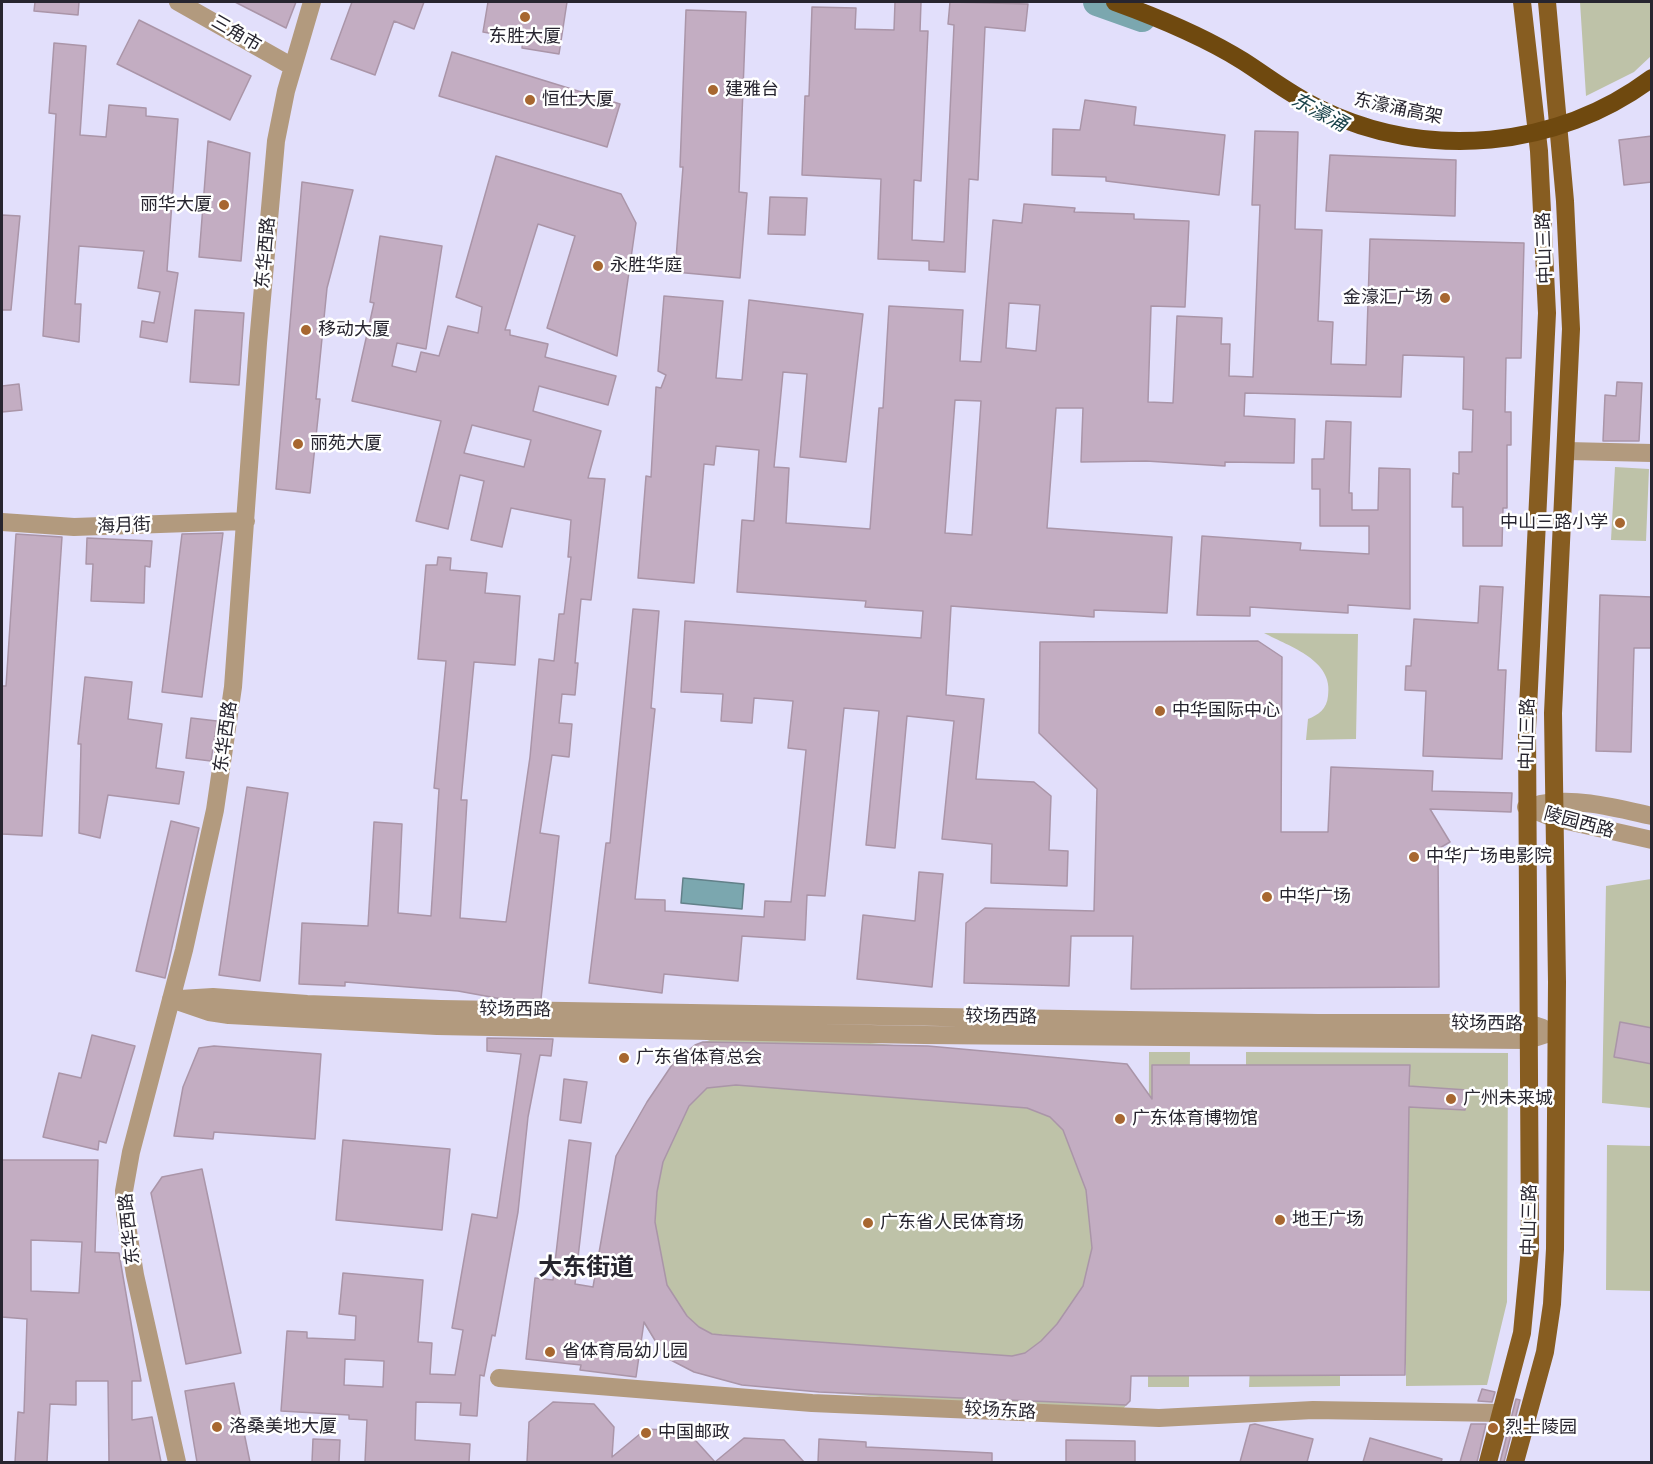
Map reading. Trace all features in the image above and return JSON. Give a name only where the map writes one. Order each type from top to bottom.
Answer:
[{"type":"highway","name":"东濠涌高架","points":[[1115,2],[1213,43],[1326,112],[1366,127],[1414,137],[1478,141],[1544,131],[1597,112],[1652,78]]},
{"type":"highway","name":"东濠涌高架","points":[[1121,2],[1214,41],[1329,112],[1367,126],[1412,136],[1486,139],[1557,125],[1579,117],[1652,68]]},
{"type":"main road","name":"中山三路","points":[[1488,1462],[1522,1333],[1528,1290],[1531,1192],[1527,717],[1547,313],[1539,151],[1522,2]]},
{"type":"main road","name":"中山三路","points":[[1515,1462],[1539,1376],[1552,1304],[1556,1248],[1555,668],[1571,329],[1561,150],[1547,2]]},
{"type":"street","name":"三角市","points":[[178,2],[293,68]]},
{"type":"street","name":"东华西路","points":[[177,1462],[135,1275],[125,1213],[124,1191],[131,1152],[210,839],[227,734],[276,141],[293,68],[312,2]]},
{"type":"street","points":[[1567,451],[1652,453]]},
{"type":"street","name":"海月街","points":[[2,522],[74,527],[246,521]]},
{"type":"street","name":"陵园西路","points":[[1554,810],[1602,805],[1652,816]]},
{"type":"street","name":"陵园西路","points":[[1526,807],[1554,810],[1652,840]]},
{"type":"street","name":"较场西路","points":[[171,999],[213,997],[308,1004],[464,1009],[1270,1022],[1556,1032]]},
{"type":"street","name":"较场东路","points":[[499,1378],[812,1402],[1159,1418],[1313,1410],[1502,1413]]},
{"type":"shaded area","points":[[1580,2],[1651,2],[1651,56],[1634,72],[1586,96]]},
{"type":"shaded area","points":[[1615,467],[1649,469],[1646,541],[1611,540]]},
{"type":"shaded area","points":[[1264,633],[1358,634],[1356,739],[1306,740],[1308,719],[1315,716],[1326,705],[1328,684],[1324,673],[1308,656]]},
{"type":"shaded area","points":[[683,878],[744,884],[742,909],[681,903]]},
{"type":"shaded area","points":[[1651,879],[1651,1108],[1602,1103],[1606,886]]},
{"type":"shaded area","name":"广东省人民体育场","points":[[719,1037],[824,1039],[1127,1065],[1132,1234],[1130,1401],[1122,1410],[962,1404],[742,1385],[694,1372],[665,1357],[636,1311],[616,1156],[647,1102],[674,1062],[695,1045]]},
{"type":"shaded area","name":"地王广场","points":[[1149,1052],[1190,1052],[1189,1132],[1246,1133],[1246,1052],[1508,1053],[1507,1302],[1487,1385],[1406,1386],[1406,1365],[1392,1353],[1340,1354],[1340,1386],[1249,1387],[1252,1321],[1189,1321],[1189,1387],[1148,1387]]},
{"type":"shaded area","points":[[1607,1145],[1651,1146],[1651,1291],[1606,1290]]},
{"type":"building","points":[[35,2],[79,2],[78,15],[34,11]]},
{"type":"building","points":[[235,2],[296,2],[286,28]]},
{"type":"building","points":[[352,2],[424,2],[414,29],[394,21],[375,75],[331,59]]},
{"type":"building","name":"东胜大厦","points":[[488,2],[567,2],[559,54],[522,48],[523,39],[483,32]]},
{"type":"building","points":[[895,2],[921,2],[920,31],[928,31],[921,181],[914,180],[912,240],[944,242],[954,25],[948,24],[950,2],[1028,4],[1025,31],[985,27],[978,180],[969,179],[965,272],[929,270],[929,261],[878,259],[881,179],[802,175],[805,96],[809,96],[812,7],[856,8],[855,29],[894,30]]},
{"type":"building","points":[[686,10],[746,12],[739,192],[747,193],[740,278],[675,272],[683,167],[680,167]]},
{"type":"building","points":[[139,20],[251,76],[230,120],[117,64]]},
{"type":"building","points":[[54,43],[86,46],[80,135],[106,137],[109,105],[146,108],[146,116],[178,119],[167,271],[178,273],[167,342],[140,337],[142,321],[154,323],[160,292],[138,288],[144,251],[79,246],[75,304],[81,304],[79,342],[43,336],[56,114],[49,113]]},
{"type":"building","name":"恒仕大厦","points":[[452,52],[620,104],[607,147],[439,96]]},
{"type":"building","points":[[1085,100],[1136,107],[1134,125],[1225,135],[1219,195],[1106,181],[1106,177],[1052,175],[1053,129],[1080,130]]},
{"type":"building","points":[[1255,131],[1298,132],[1295,229],[1322,230],[1318,321],[1333,322],[1331,364],[1366,365],[1370,239],[1524,243],[1521,358],[1506,358],[1505,412],[1511,412],[1511,445],[1507,445],[1507,508],[1503,508],[1502,546],[1463,546],[1463,507],[1452,507],[1453,473],[1459,474],[1459,452],[1472,452],[1473,410],[1463,409],[1464,357],[1403,355],[1401,397],[1245,393],[1244,416],[1295,419],[1294,463],[1225,462],[1225,466],[1146,461],[1081,462],[1083,408],[1056,408],[1047,528],[1172,537],[1167,613],[1094,610],[1094,617],[951,606],[946,695],[984,699],[976,779],[1034,782],[1051,796],[1049,850],[1068,851],[1067,886],[991,883],[992,844],[942,839],[954,721],[907,716],[895,848],[866,845],[879,711],[844,708],[825,896],[807,895],[805,940],[742,936],[738,981],[664,974],[662,993],[589,983],[606,843],[610,843],[633,609],[659,611],[651,708],[655,709],[635,899],[665,900],[665,911],[764,917],[765,901],[791,902],[806,750],[788,748],[793,701],[754,698],[752,723],[721,721],[723,694],[681,692],[685,621],[921,638],[923,611],[865,607],[866,601],[737,592],[742,520],[754,521],[759,450],[716,446],[714,465],[704,464],[694,583],[638,578],[646,476],[651,477],[656,387],[661,388],[666,375],[658,371],[664,296],[723,301],[716,378],[742,380],[749,300],[863,314],[846,462],[800,457],[807,374],[783,372],[774,467],[789,468],[786,523],[870,529],[879,408],[883,408],[889,306],[963,310],[960,361],[981,362],[993,220],[1022,223],[1024,204],[1075,208],[1074,212],[1134,214],[1134,219],[1189,221],[1185,307],[1151,306],[1148,402],[1173,403],[1177,316],[1222,318],[1221,344],[1230,344],[1229,376],[1253,377],[1260,205],[1252,205]],"holes":[[[1009,303],[1040,305],[1036,351],[1006,348]],[[955,400],[981,401],[972,535],[945,533]]]},
{"type":"building","points":[[1652,136],[1652,182],[1624,185],[1619,140]]},
{"type":"building","name":"丽华大厦","points":[[208,141],[250,153],[241,261],[199,257]]},
{"type":"building","points":[[1330,155],[1456,160],[1455,216],[1326,211]]},
{"type":"building","points":[[496,156],[621,194],[636,223],[617,356],[547,328],[575,236],[538,224],[505,330],[510,330],[510,335],[548,344],[545,357],[616,376],[608,405],[539,386],[533,411],[601,431],[588,478],[605,479],[591,600],[581,599],[575,663],[578,663],[575,695],[562,694],[559,723],[572,724],[569,757],[552,755],[540,833],[559,836],[541,999],[502,999],[458,991],[345,982],[345,986],[299,984],[302,923],[368,926],[374,822],[402,824],[398,913],[431,916],[439,789],[434,788],[446,661],[418,659],[426,565],[437,565],[438,557],[451,558],[450,570],[487,573],[485,593],[520,596],[515,665],[474,662],[461,800],[467,800],[460,918],[506,922],[530,757],[539,659],[554,661],[559,614],[564,614],[571,557],[568,557],[571,520],[511,508],[502,547],[471,540],[484,481],[460,475],[448,529],[416,521],[441,421],[352,401],[374,303],[370,302],[380,236],[442,246],[426,349],[397,343],[392,366],[416,372],[421,352],[439,356],[448,326],[478,333],[482,307],[456,297]],"holes":[[[472,425],[531,440],[524,467],[464,453]]]},
{"type":"building","points":[[302,182],[353,190],[327,288],[316,399],[320,399],[310,493],[276,489]]},
{"type":"building","points":[[770,197],[807,198],[805,235],[768,234]]},
{"type":"building","points":[[2,215],[20,216],[11,310],[2,310]]},
{"type":"building","points":[[195,310],[244,313],[239,385],[190,382]]},
{"type":"building","points":[[1617,382],[1642,383],[1639,441],[1603,441],[1605,395],[1616,396]]},
{"type":"building","points":[[19,384],[22,410],[2,412],[2,386]]},
{"type":"building","points":[[1326,421],[1351,422],[1349,493],[1352,493],[1352,510],[1378,510],[1379,468],[1410,469],[1410,609],[1348,605],[1348,613],[1250,607],[1250,616],[1197,615],[1202,536],[1301,543],[1300,550],[1369,554],[1369,526],[1320,526],[1320,489],[1312,489],[1312,459],[1324,459]]},
{"type":"building","points":[[223,533],[202,697],[162,692],[182,534]]},
{"type":"building","points":[[16,534],[62,537],[42,836],[2,834],[2,686],[6,686]]},
{"type":"building","points":[[87,538],[152,541],[150,567],[145,566],[144,603],[91,601],[93,564],[86,564]]},
{"type":"building","points":[[1480,586],[1503,587],[1498,670],[1506,670],[1502,759],[1423,756],[1426,691],[1405,690],[1406,666],[1411,666],[1414,619],[1478,623]]},
{"type":"building","points":[[1600,595],[1652,597],[1652,648],[1634,648],[1631,752],[1596,751]]},
{"type":"building","points":[[1258,641],[1282,657],[1281,832],[1328,832],[1331,767],[1433,771],[1432,791],[1512,793],[1511,812],[1430,809],[1450,842],[1438,849],[1439,987],[1131,989],[1133,936],[1071,936],[1069,986],[964,983],[966,923],[985,908],[1094,911],[1097,789],[1039,733],[1040,642]]},
{"type":"building","points":[[85,677],[132,682],[128,719],[162,724],[156,768],[184,772],[179,804],[108,795],[100,838],[79,833],[81,744],[78,744]]},
{"type":"building","points":[[191,718],[217,721],[211,761],[186,758]]},
{"type":"building","points":[[247,787],[288,793],[260,981],[219,975]]},
{"type":"building","points":[[171,821],[199,828],[165,978],[136,971]]},
{"type":"building","points":[[919,872],[943,874],[932,987],[857,979],[863,915],[915,921]]},
{"type":"building","points":[[1620,1022],[1652,1028],[1652,1064],[1614,1057]]},
{"type":"building","points":[[92,1035],[135,1046],[106,1143],[99,1141],[98,1150],[43,1137],[59,1073],[81,1078]]},
{"type":"building","points":[[487,1038],[553,1039],[551,1056],[540,1055],[528,1117],[518,1212],[495,1336],[492,1335],[484,1376],[480,1375],[477,1416],[460,1415],[461,1403],[416,1402],[415,1440],[470,1444],[469,1462],[365,1462],[367,1420],[349,1419],[349,1415],[281,1411],[287,1331],[307,1332],[307,1338],[355,1340],[356,1316],[339,1314],[343,1273],[423,1280],[418,1342],[432,1343],[430,1374],[455,1375],[463,1330],[452,1328],[472,1214],[497,1218],[521,1054],[487,1051]],"holes":[[[345,1359],[384,1361],[383,1387],[344,1385]]]},
{"type":"building","points":[[703,1042],[928,1046],[1127,1064],[1152,1099],[1152,1065],[1410,1065],[1409,1086],[1467,1090],[1465,1110],[1409,1107],[1405,1375],[1131,1376],[1130,1401],[1126,1405],[819,1392],[742,1385],[694,1372],[665,1357],[644,1322],[636,1377],[580,1370],[581,1365],[526,1359],[535,1278],[553,1280],[569,1140],[591,1143],[575,1284],[593,1287],[616,1156],[647,1102],[674,1062],[695,1045]],"holes":[[[736,1085],[1027,1108],[1050,1117],[1063,1130],[1086,1190],[1092,1248],[1083,1286],[1057,1324],[1041,1341],[1025,1353],[1012,1356],[712,1334],[699,1327],[687,1316],[667,1285],[655,1222],[657,1192],[663,1162],[689,1106],[707,1088]]]},
{"type":"building","points":[[214,1046],[321,1054],[315,1139],[214,1132],[213,1139],[174,1136],[183,1087],[199,1048]]},
{"type":"building","points":[[564,1079],[587,1082],[581,1123],[560,1120]]},
{"type":"building","points":[[343,1140],[450,1149],[442,1230],[336,1220]]},
{"type":"building","points":[[2,1160],[98,1160],[95,1252],[119,1253],[141,1381],[132,1381],[132,1420],[152,1417],[161,1462],[109,1462],[108,1381],[76,1381],[76,1405],[50,1404],[47,1462],[15,1462],[18,1412],[24,1413],[27,1319],[2,1317]],"holes":[[[31,1240],[82,1242],[79,1293],[31,1291]]]},
{"type":"building","points":[[202,1169],[241,1353],[186,1364],[151,1193],[162,1177]]},
{"type":"building","name":"洛桑美地大厦","points":[[234,1383],[250,1462],[197,1462],[185,1391]]},
{"type":"building","points":[[1482,1389],[1495,1392],[1492,1402],[1478,1401]]},
{"type":"building","points":[[1516,1399],[1520,1400],[1504,1462],[1500,1462]]},
{"type":"building","points":[[553,1402],[594,1404],[614,1427],[612,1457],[646,1429],[687,1431],[715,1462],[527,1462],[529,1422]]},
{"type":"building","points":[[1255,1424],[1313,1439],[1307,1462],[1240,1462],[1250,1425]]},
{"type":"building","points":[[1471,1424],[1486,1424],[1477,1462],[1460,1462]]},
{"type":"building","points":[[744,1438],[784,1440],[804,1462],[715,1462]]},
{"type":"building","points":[[1370,1438],[1442,1459],[1441,1462],[1363,1462]]},
{"type":"building","points":[[313,1439],[340,1440],[339,1462],[312,1462]]},
{"type":"building","points":[[819,1439],[866,1442],[866,1447],[992,1453],[992,1462],[818,1462]]},
{"type":"building","points":[[1066,1440],[1135,1441],[1135,1462],[1066,1462]]},
{"type":"waterway","name":"东濠涌","points":[[1097,2],[1142,18]]},
{"type":"place","name":"东胜大厦","points":[[525,17]]},
{"type":"place","name":"建雅台","points":[[713,90]]},
{"type":"place","name":"恒仕大厦","points":[[530,100]]},
{"type":"place","name":"丽华大厦","points":[[224,205]]},
{"type":"place","name":"永胜华庭","points":[[598,266]]},
{"type":"place","name":"金濠汇广场","points":[[1445,298]]},
{"type":"place","name":"移动大厦","points":[[306,330]]},
{"type":"place","name":"丽苑大厦","points":[[298,444]]},
{"type":"place","name":"中山三路小学","points":[[1620,523]]},
{"type":"place","name":"中华国际中心","points":[[1160,711]]},
{"type":"place","name":"中华广场电影院","points":[[1414,857]]},
{"type":"place","name":"中华广场","points":[[1267,897]]},
{"type":"place","name":"广东省体育总会","points":[[624,1058]]},
{"type":"place","name":"广州未来城","points":[[1451,1099]]},
{"type":"place","name":"广东体育博物馆","points":[[1120,1119]]},
{"type":"place","name":"地王广场","points":[[1280,1220]]},
{"type":"place","name":"广东省人民体育场","points":[[868,1223]]},
{"type":"place","name":"省体育局幼儿园","points":[[550,1352]]},
{"type":"place","name":"洛桑美地大厦","points":[[217,1427]]},
{"type":"place","name":"烈士陵园","points":[[1493,1428]]},
{"type":"place","name":"中国邮政","points":[[646,1433]]},
{"type":"district","name":"大东街道","points":[[586,1268]]}]
